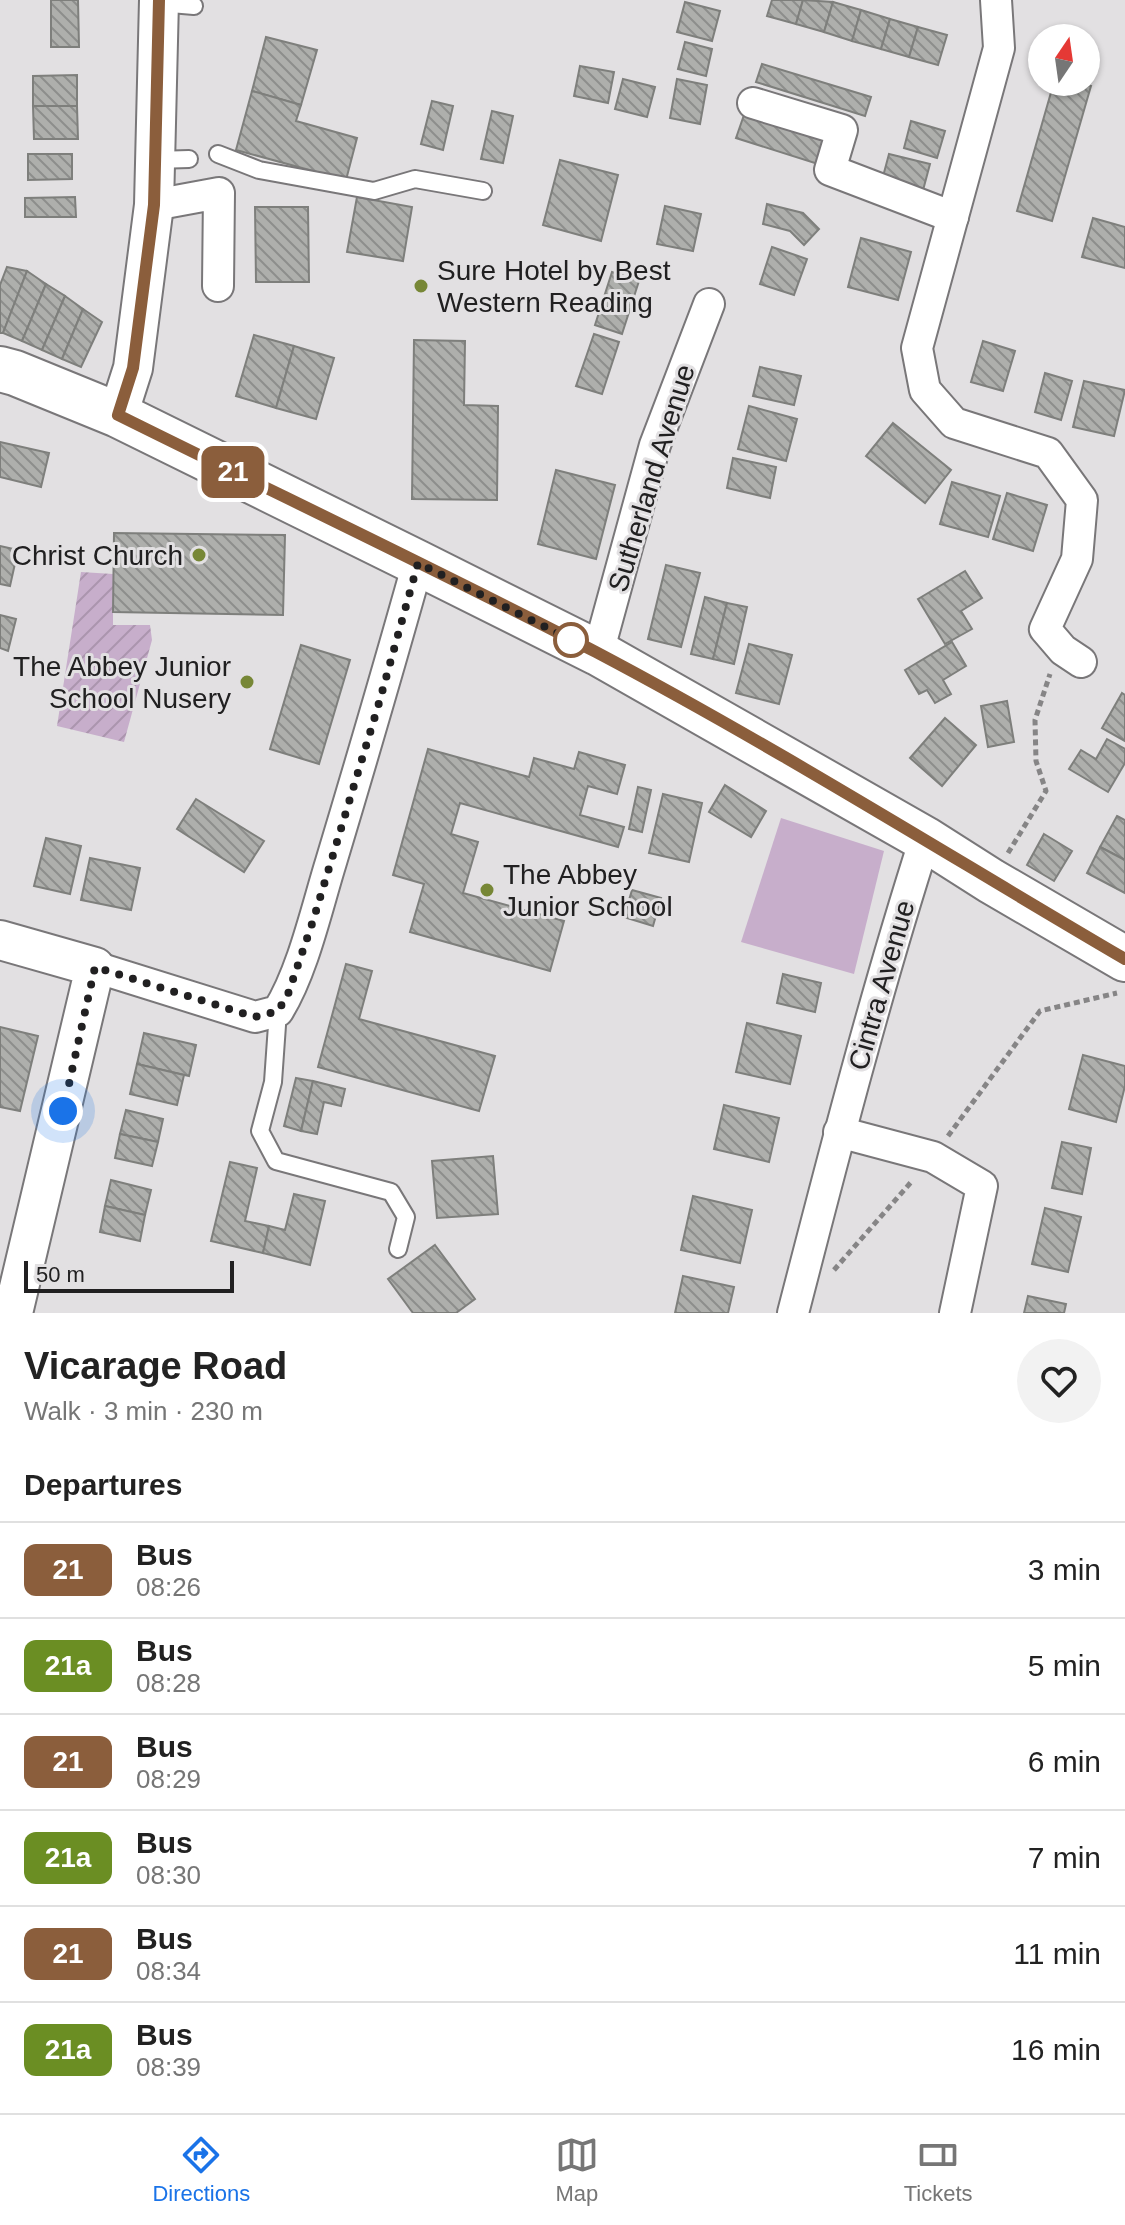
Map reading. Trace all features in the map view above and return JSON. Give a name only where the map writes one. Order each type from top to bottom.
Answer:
[{"type":"main road","points":[[0,369],[118,415],[598,653],[925,839],[1125,959]]},
{"type":"street","points":[[996,0],[999,48],[917,348],[925,390],[954,423],[1048,453],[1082,500],[1077,559],[1045,629],[1072,656]]},
{"type":"street","points":[[118,415],[133,368],[154,205],[172,159],[171,3]]},
{"type":"street","points":[[753,103],[842,130],[830,170],[953,217]]},
{"type":"street","points":[[154,205],[219,193],[218,286]]},
{"type":"street","name":"Sutherland Avenue","points":[[598,653],[655,445],[709,304]]},
{"type":"street","points":[[0,940],[255,1017],[278,1011],[288,994],[313,921],[418,563]]},
{"type":"street","name":"Cintra Avenue","points":[[793,1313],[839,1132],[925,839]]},
{"type":"street","points":[[13,1313],[95,967]]},
{"type":"street","points":[[839,1132],[933,1157],[982,1186],[955,1313]]},
{"type":"lane","points":[[218,154],[259,170],[374,191],[415,179],[483,191]]},
{"type":"lane","points":[[278,1011],[273,1082],[260,1131],[276,1161],[391,1192],[406,1217],[398,1249]]},
{"type":"path","points":[[991,881],[1046,791],[1036,761],[1035,720],[1047,679],[1072,656]]},
{"type":"shaded area","points":[[81,572],[113,574],[113,625],[150,625],[152,640],[124,742],[57,726]]},
{"type":"shaded area","points":[[781,818],[884,851],[854,974],[741,942]]},
{"type":"building","points":[[51,0],[78,0],[79,47],[51,47]]},
{"type":"building","points":[[772,0],[803,0],[796,24],[767,16]]},
{"type":"building","points":[[803,0],[833,2],[824,32],[796,24]]},
{"type":"building","points":[[685,2],[720,11],[712,41],[677,32]]},
{"type":"building","points":[[833,2],[861,10],[852,41],[824,32]]},
{"type":"building","points":[[861,10],[890,19],[881,49],[852,41]]},
{"type":"building","points":[[890,19],[918,27],[909,57],[881,49]]},
{"type":"building","points":[[918,27],[947,35],[938,65],[909,57]]},
{"type":"building","points":[[266,37],[317,50],[301,105],[252,91]]},
{"type":"building","points":[[685,42],[712,49],[706,76],[678,69]]},
{"type":"building","points":[[762,64],[871,97],[865,116],[756,82]]},
{"type":"building","points":[[580,66],[614,72],[608,103],[574,96]]},
{"type":"building","points":[[77,75],[77,106],[33,106],[33,76]]},
{"type":"building","points":[[623,79],[655,87],[647,117],[615,109]]},
{"type":"building","points":[[677,79],[707,85],[700,124],[670,118]]},
{"type":"building","points":[[252,91],[301,105],[296,121],[357,138],[346,180],[236,150]]},
{"type":"building","points":[[1050,96],[1088,96],[1052,221],[1017,211]]},
{"type":"building","points":[[432,101],[453,106],[443,150],[421,144]]},
{"type":"building","points":[[33,106],[77,106],[78,139],[34,139]]},
{"type":"building","points":[[492,111],[513,116],[503,163],[481,159]]},
{"type":"building","points":[[744,115],[825,141],[818,164],[736,138]]},
{"type":"building","points":[[911,121],[945,131],[937,158],[904,148]]},
{"type":"building","points":[[28,154],[72,154],[72,179],[28,180]]},
{"type":"building","points":[[889,154],[930,164],[922,194],[881,184]]},
{"type":"building","points":[[560,160],[618,175],[601,241],[543,225]]},
{"type":"building","points":[[75,197],[76,217],[25,217],[25,198]]},
{"type":"building","points":[[357,197],[412,207],[403,261],[347,252]]},
{"type":"building","points":[[767,204],[803,213],[819,229],[804,245],[790,231],[763,224]]},
{"type":"building","points":[[665,206],[701,214],[693,251],[657,244]]},
{"type":"building","points":[[255,207],[308,207],[309,282],[256,282]]},
{"type":"building","points":[[1093,218],[1125,227],[1125,268],[1082,257]]},
{"type":"building","points":[[861,238],[911,252],[898,300],[848,287]]},
{"type":"building","points":[[772,247],[807,259],[794,295],[760,284]]},
{"type":"building","points":[[7,267],[27,271],[3,333],[0,333],[0,285]]},
{"type":"building","points":[[27,271],[46,284],[22,341],[3,333]]},
{"type":"building","points":[[612,272],[639,281],[622,334],[595,325]]},
{"type":"building","points":[[46,284],[65,296],[42,350],[22,341]]},
{"type":"building","points":[[65,296],[83,309],[62,359],[42,350]]},
{"type":"building","points":[[83,309],[102,322],[81,367],[62,359]]},
{"type":"building","points":[[594,334],[619,342],[602,394],[576,386]]},
{"type":"building","points":[[254,335],[294,346],[276,408],[236,396]]},
{"type":"building","points":[[414,340],[465,341],[464,405],[498,406],[497,500],[412,499]]},
{"type":"building","points":[[983,341],[1015,351],[1003,391],[971,382]]},
{"type":"building","points":[[294,346],[334,358],[316,419],[276,408]]},
{"type":"building","points":[[760,367],[801,376],[794,405],[753,396]]},
{"type":"building","points":[[1045,373],[1072,381],[1061,420],[1035,412]]},
{"type":"building","points":[[1084,381],[1125,390],[1114,436],[1073,427]]},
{"type":"building","points":[[749,406],[797,419],[786,461],[738,449]]},
{"type":"building","points":[[893,423],[951,470],[925,503],[866,456]]},
{"type":"building","points":[[0,442],[49,453],[41,487],[0,477]]},
{"type":"building","points":[[733,458],[776,467],[770,498],[727,488]]},
{"type":"building","points":[[556,470],[615,485],[596,559],[538,544]]},
{"type":"building","points":[[952,482],[1000,496],[988,537],[940,524]]},
{"type":"building","points":[[1007,493],[1047,505],[1033,551],[993,539]]},
{"type":"building","name":"Christ Church","points":[[114,533],[285,535],[283,615],[113,612]]},
{"type":"building","points":[[0,546],[18,550],[10,586],[0,584]]},
{"type":"building","points":[[666,565],[700,573],[681,647],[648,639]]},
{"type":"building","points":[[965,571],[982,598],[961,611],[972,629],[945,644],[918,599]]},
{"type":"building","points":[[705,597],[727,603],[713,659],[691,654]]},
{"type":"building","points":[[727,603],[747,607],[734,664],[713,659]]},
{"type":"building","points":[[0,615],[16,619],[8,651],[0,648]]},
{"type":"building","points":[[952,642],[966,666],[943,680],[951,694],[935,703],[927,690],[919,694],[905,670]]},
{"type":"building","points":[[749,644],[792,655],[779,704],[736,693]]},
{"type":"building","points":[[301,645],[350,660],[319,764],[270,749]]},
{"type":"building","points":[[1122,693],[1125,695],[1125,741],[1102,728]]},
{"type":"building","points":[[1007,701],[1014,742],[988,747],[981,706]]},
{"type":"building","points":[[945,718],[976,745],[942,786],[910,758]]},
{"type":"building","points":[[1107,739],[1125,749],[1125,763],[1108,792],[1069,769],[1081,750],[1096,759]]},
{"type":"building","points":[[428,749],[529,777],[534,758],[574,769],[579,752],[625,765],[617,794],[588,786],[580,815],[624,827],[618,847],[460,803],[451,834],[478,842],[463,893],[564,921],[550,971],[410,932],[424,884],[393,875]]},
{"type":"building","points":[[725,785],[766,811],[751,837],[709,812]]},
{"type":"building","points":[[638,787],[651,790],[642,832],[629,829]]},
{"type":"building","points":[[663,794],[702,803],[689,862],[649,853]]},
{"type":"building","points":[[196,799],[264,841],[244,872],[177,829]]},
{"type":"building","points":[[1117,816],[1125,820],[1125,860],[1100,847]]},
{"type":"building","points":[[1044,834],[1072,851],[1054,881],[1027,865]]},
{"type":"building","points":[[46,838],[81,846],[70,894],[34,886]]},
{"type":"building","points":[[1100,847],[1125,860],[1125,893],[1087,873]]},
{"type":"building","points":[[90,858],[140,868],[131,910],[81,900]]},
{"type":"building","points":[[632,890],[661,898],[653,926],[624,917]]},
{"type":"building","points":[[346,964],[372,971],[359,1019],[495,1056],[479,1111],[318,1067]]},
{"type":"building","points":[[783,974],[821,983],[815,1012],[777,1003]]},
{"type":"building","points":[[747,1023],[801,1036],[790,1084],[736,1072]]},
{"type":"building","points":[[0,1027],[38,1036],[20,1111],[0,1107]]},
{"type":"building","points":[[144,1033],[196,1045],[189,1076],[137,1064]]},
{"type":"building","points":[[1083,1055],[1125,1066],[1125,1086],[1116,1122],[1069,1109]]},
{"type":"building","points":[[137,1064],[184,1075],[177,1105],[130,1094]]},
{"type":"building","points":[[296,1078],[313,1081],[301,1131],[284,1126]]},
{"type":"building","points":[[313,1081],[345,1089],[341,1106],[324,1102],[317,1134],[301,1131]]},
{"type":"building","points":[[724,1105],[779,1118],[769,1162],[714,1149]]},
{"type":"building","points":[[126,1110],[163,1119],[158,1142],[120,1134]]},
{"type":"building","points":[[120,1134],[158,1142],[152,1166],[115,1158]]},
{"type":"building","points":[[1062,1142],[1091,1148],[1082,1194],[1052,1188]]},
{"type":"building","points":[[493,1156],[498,1214],[437,1218],[432,1161]]},
{"type":"building","points":[[230,1162],[257,1168],[245,1221],[269,1226],[263,1253],[211,1241]]},
{"type":"building","points":[[111,1180],[151,1190],[145,1215],[105,1206]]},
{"type":"building","points":[[294,1194],[325,1201],[310,1265],[263,1253],[269,1226],[285,1230]]},
{"type":"building","points":[[693,1196],[752,1210],[740,1263],[681,1250]]},
{"type":"building","points":[[105,1206],[145,1215],[140,1241],[100,1232]]},
{"type":"building","points":[[1045,1208],[1081,1217],[1068,1272],[1032,1264]]},
{"type":"building","points":[[435,1245],[475,1299],[456,1313],[413,1313],[388,1279]]},
{"type":"building","points":[[683,1276],[734,1287],[728,1313],[675,1313]]},
{"type":"building","points":[[1028,1296],[1066,1304],[1064,1313],[1024,1313]]},
{"type":"bus line","name":"21","points":[[159,0],[154,205],[133,368],[118,415],[598,653],[925,839],[1125,959]]},
{"type":"place","name":"Sure Hotel by Best Western Reading","points":[[421,286]]},
{"type":"place","name":"Christ Church","points":[[199,555]]},
{"type":"place","name":"The Abbey Junior School Nusery","points":[[247,682]]},
{"type":"place","name":"The Abbey Junior School","points":[[487,890]]},
{"type":"route","points":[[63,1111],[95,967],[255,1017],[278,1011],[288,994],[313,921],[418,563],[571,640]]}]
